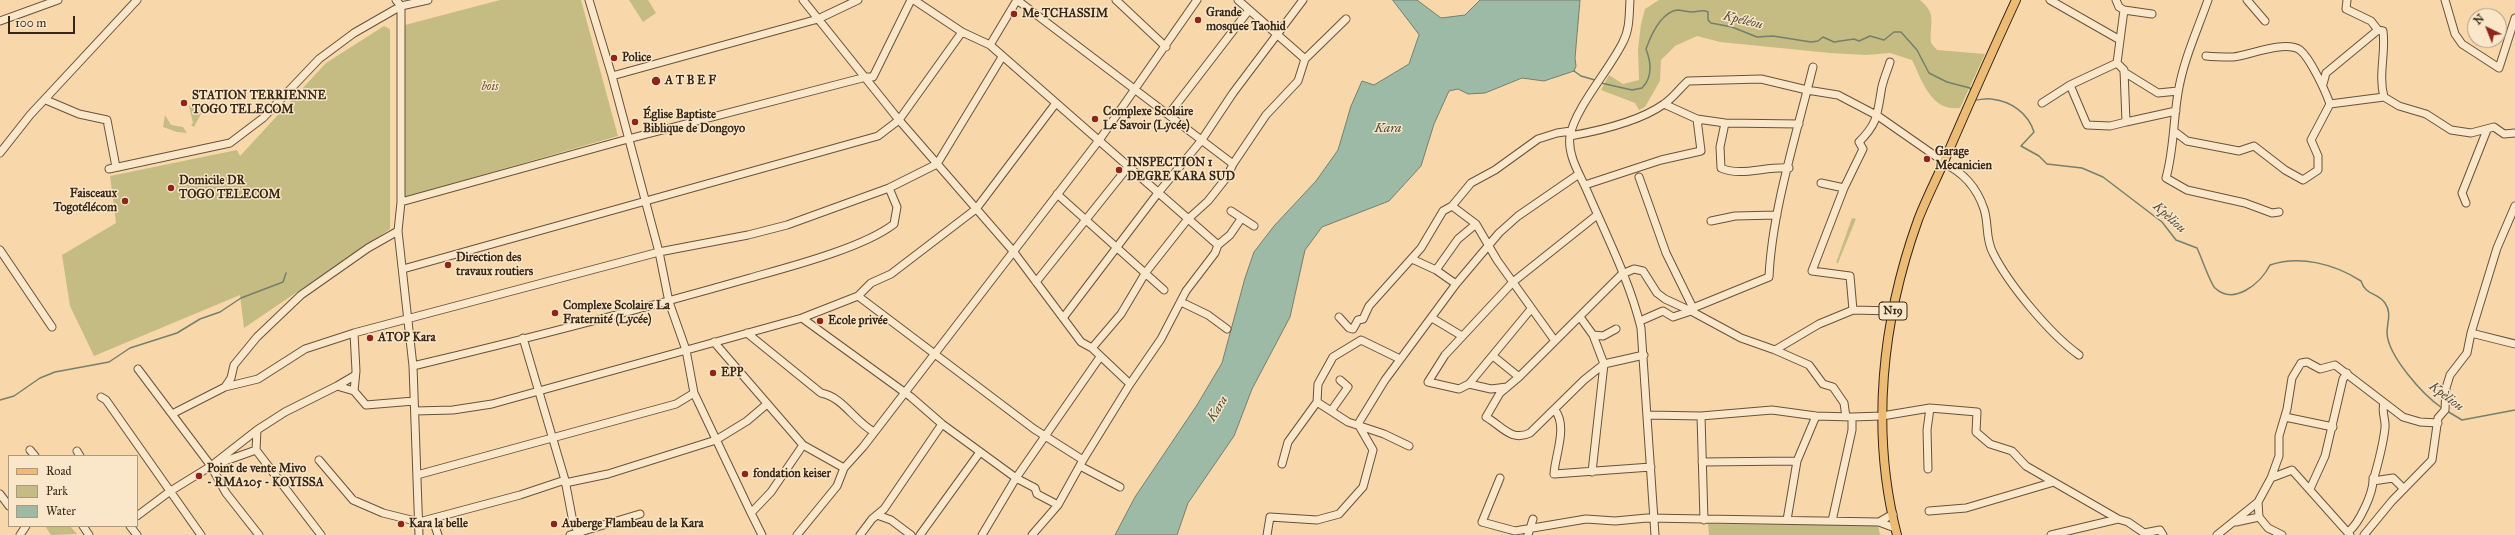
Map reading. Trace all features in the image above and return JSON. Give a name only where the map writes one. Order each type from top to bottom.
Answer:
[{"type":"main road","name":"N19","points":[[1896,532],[1884,461],[1882,416],[1884,376],[1893,311],[1902,273],[1918,219],[2016,0]]},
{"type":"street","points":[[0,21],[58,0]]},
{"type":"street","points":[[109,169],[230,143],[263,118],[318,59],[398,3],[428,0]]},
{"type":"street","points":[[589,0],[612,76],[659,252],[669,302],[686,350],[694,393],[762,535]]},
{"type":"street","points":[[803,0],[899,120],[1013,251],[1081,342],[1092,348],[1130,384]]},
{"type":"street","points":[[612,76],[818,19],[858,0]]},
{"type":"street","points":[[401,202],[628,139],[866,77],[873,77],[912,0],[962,32],[990,45],[1002,57],[1100,139],[1128,167],[1218,245]]},
{"type":"street","points":[[990,45],[1017,0],[1232,164]]},
{"type":"street","points":[[797,535],[837,486],[844,468],[874,432],[1100,139],[1136,90],[1197,0]]},
{"type":"street","points":[[1238,0],[1305,59]]},
{"type":"street","points":[[1063,318],[1158,193],[1200,141],[1233,93],[1303,0]]},
{"type":"street","points":[[1630,0],[1628,26],[1624,40],[1605,70],[1595,90],[1580,111],[1571,134],[1571,151],[1579,174],[1622,274],[1640,321],[1644,355],[1655,535]]},
{"type":"street","points":[[2050,0],[2120,40]]},
{"type":"street","points":[[2116,0],[2119,8],[2124,10],[2152,14]]},
{"type":"street","points":[[2208,0],[2188,52],[2178,91],[2173,154],[2166,178],[2187,190],[2245,203],[2272,213],[2279,212]]},
{"type":"street","points":[[2247,0],[2266,21]]},
{"type":"street","points":[[2347,0],[2346,9],[2371,21],[2378,30],[2383,31],[2385,44],[2381,85],[2384,97]]},
{"type":"street","points":[[2445,0],[2456,34],[2462,44],[2499,68],[2515,18]]},
{"type":"street","points":[[0,154],[30,115],[46,100],[133,1]]},
{"type":"street","points":[[1118,1],[1166,46]]},
{"type":"street","points":[[398,3],[401,202],[398,231],[409,318],[413,366],[420,535]]},
{"type":"street","points":[[1168,114],[1249,10]]},
{"type":"street","points":[[2124,10],[2117,63],[2124,72],[2158,93],[2178,91]]},
{"type":"street","points":[[1092,348],[1121,314],[1146,272],[1188,220],[1208,201],[1227,177],[1232,164],[1266,115],[1298,81],[1305,59],[1346,19]]},
{"type":"street","points":[[2323,84],[2326,73],[2378,30]]},
{"type":"street","points":[[403,269],[878,136],[899,120],[962,32]]},
{"type":"street","points":[[2174,131],[2187,140],[2239,151],[2254,146],[2285,170],[2303,180],[2318,170],[2318,156],[2311,140],[2330,104],[2323,84],[2304,55],[2296,49],[2286,47],[2233,56],[2206,56]]},
{"type":"street","points":[[172,414],[225,387],[258,379],[305,349],[354,333],[659,252],[748,236],[787,226],[889,188],[937,164],[1002,57]]},
{"type":"street","points":[[1853,310],[1850,276],[1812,271],[1844,188],[1863,149],[1859,142],[1870,131],[1878,116],[1881,91],[1890,62]]},
{"type":"street","points":[[2042,103],[2070,85],[2117,63]]},
{"type":"street","points":[[1640,321],[1663,311],[1674,317],[1769,276],[1777,215],[1813,67]]},
{"type":"street","points":[[2124,72],[2126,122]]},
{"type":"street","points":[[1339,317],[1349,328],[1353,329],[1358,320],[1363,319],[1369,306],[1385,290],[1397,272],[1412,259],[1443,211],[1452,206],[1471,183],[1495,170],[1538,139],[1557,133],[1571,134],[1596,132],[1652,111],[1664,104],[1688,81],[1702,79],[1727,82],[1761,79],[1807,90],[1838,94],[1878,116],[1943,162],[1956,169],[1968,179],[1984,209],[1986,238],[1992,253],[2018,292],[2064,344],[2078,354]]},
{"type":"street","points":[[2070,85],[2087,126],[2110,126],[2176,111]]},
{"type":"street","points":[[2330,104],[2384,97],[2399,106],[2426,114],[2451,130],[2471,132],[2487,130],[2494,127],[2504,134],[2515,133]]},
{"type":"street","points":[[46,100],[79,114],[107,120],[116,167]]},
{"type":"street","points":[[416,411],[454,410],[492,404],[802,318],[858,296],[871,283],[891,274],[976,209],[1056,103]]},
{"type":"street","points":[[1664,104],[1697,119],[1725,123],[1799,124]]},
{"type":"street","points":[[1585,185],[1661,160],[1701,151],[1697,119]]},
{"type":"street","points":[[1725,123],[1720,146],[1721,168],[1732,173],[1774,167],[1789,168]]},
{"type":"street","points":[[2466,203],[2462,193],[2487,130]]},
{"type":"street","points":[[1036,282],[1128,167]]},
{"type":"street","points":[[1358,424],[1400,360],[1456,284],[1488,246],[1518,216],[1579,174]]},
{"type":"street","points":[[1639,177],[1666,253],[1692,309]]},
{"type":"street","points":[[1820,183],[1844,188]]},
{"type":"street","points":[[413,366],[669,302],[857,244],[887,230],[894,224],[896,207],[889,188]]},
{"type":"street","points":[[1057,194],[1146,272],[1164,290]]},
{"type":"street","points":[[1452,206],[1476,224],[1488,246],[1531,309],[1555,340]]},
{"type":"street","points":[[2364,535],[2404,489],[2432,460],[2439,416],[2445,410],[2446,388],[2450,375],[2467,353],[2471,333],[2497,248],[2515,206]]},
{"type":"street","points":[[1231,211],[1241,219],[1254,226]]},
{"type":"street","points":[[1531,309],[1469,384],[1459,389],[1428,382],[1445,355],[1513,282],[1597,215]]},
{"type":"street","points":[[1711,221],[1735,216],[1777,215]]},
{"type":"street","points":[[1032,535],[1058,505],[1081,463],[1130,384],[1161,339],[1181,302],[1218,245],[1230,234],[1241,219]]},
{"type":"street","points":[[1436,270],[1458,239],[1476,224]]},
{"type":"street","points":[[225,387],[234,365],[248,348],[301,296],[368,248],[398,231]]},
{"type":"street","points":[[0,250],[52,327]]},
{"type":"street","points":[[1412,259],[1436,270],[1456,284]]},
{"type":"street","points":[[1644,355],[1604,364],[1584,380],[1530,434],[1521,438],[1514,437],[1486,417],[1500,393],[1519,377],[1622,274],[1634,269],[1643,271],[1660,296],[1692,309],[1741,338],[1775,350],[1809,365],[1824,384],[1833,387],[1844,402],[1852,430],[1832,521]]},
{"type":"street","points":[[858,296],[933,354],[1081,463],[1120,487]]},
{"type":"street","points":[[1181,302],[1208,315],[1227,329]]},
{"type":"street","points":[[1775,350],[1819,324],[1853,310],[1893,311]]},
{"type":"street","points":[[1580,317],[1592,335],[1604,364],[1592,472]]},
{"type":"street","points":[[802,318],[904,392],[942,424],[980,452],[1016,478],[1034,488],[1037,494],[1058,505]]},
{"type":"street","points":[[1432,318],[1462,336]]},
{"type":"street","points":[[1592,335],[1603,336],[1616,329]]},
{"type":"street","points":[[354,333],[356,371],[354,376],[354,391]]},
{"type":"street","points":[[747,333],[821,393],[831,395],[838,400],[863,426],[874,432]]},
{"type":"street","points":[[2471,333],[2515,344]]},
{"type":"street","points":[[523,338],[565,481],[572,522],[580,534]]},
{"type":"street","points":[[1282,464],[1288,442],[1317,402],[1318,384],[1333,357],[1361,340],[1400,360]]},
{"type":"street","points":[[714,342],[803,445],[844,468]]},
{"type":"street","points":[[982,535],[1016,478],[1100,356]]},
{"type":"street","points":[[1493,356],[1519,377]]},
{"type":"street","points":[[2217,535],[2236,522],[2258,502],[2271,478],[2279,456],[2279,436],[2285,417],[2292,378],[2301,363],[2307,362],[2320,369],[2335,365],[2347,373],[2384,404],[2403,417],[2420,422],[2438,423]]},
{"type":"street","points":[[138,369],[211,466],[226,493],[259,535]]},
{"type":"street","points":[[2310,489],[2325,456],[2343,379],[2347,373]]},
{"type":"street","points":[[138,515],[169,492],[211,466],[257,430],[285,412],[354,376]]},
{"type":"street","points":[[1331,411],[1348,387],[1340,380]]},
{"type":"street","points":[[1469,384],[1491,389],[1508,387]]},
{"type":"street","points":[[337,386],[354,391],[366,405],[414,401]]},
{"type":"street","points":[[417,475],[676,404],[694,393]]},
{"type":"street","points":[[101,396],[110,405],[169,492],[201,535]]},
{"type":"street","points":[[1317,402],[1348,422],[1358,424],[1409,446]]},
{"type":"street","points":[[319,460],[352,500],[382,513],[419,522],[520,495],[565,481],[608,474],[716,440],[747,421],[767,404]]},
{"type":"street","points":[[2271,478],[2292,470],[2349,533],[2362,514],[2373,481],[2385,430],[2386,418],[2382,411],[2384,404]]},
{"type":"street","points":[[1928,469],[1927,430],[1930,408]]},
{"type":"street","points":[[1648,415],[1701,416],[1772,410],[1816,416],[1849,417],[1882,416],[1930,408],[1977,412],[1976,432],[1982,438],[1998,448],[2012,451],[2026,466],[2118,519],[2128,522],[2144,533],[2160,530],[2163,535]]},
{"type":"street","points":[[1555,410],[1560,417],[1561,428],[1554,474],[1651,467]]},
{"type":"street","points":[[1701,416],[1704,520]]},
{"type":"street","points":[[1787,520],[1797,461],[1816,416]]},
{"type":"street","points":[[2285,417],[2333,427]]},
{"type":"street","points":[[860,535],[877,514],[884,509],[942,424]]},
{"type":"street","points":[[1267,535],[1270,517],[1318,520],[1339,514],[1359,493],[1373,450],[1358,424]]},
{"type":"street","points":[[257,430],[256,450],[320,535]]},
{"type":"street","points":[[751,513],[771,492],[803,445]]},
{"type":"street","points":[[30,450],[34,455]]},
{"type":"street","points":[[211,466],[256,450]]},
{"type":"street","points":[[920,535],[980,452]]},
{"type":"street","points":[[1702,462],[1797,461]]},
{"type":"street","points":[[2373,469],[2373,481]]},
{"type":"street","points":[[1500,478],[1482,522],[1515,531],[1586,519],[1615,521],[1654,519],[1878,522],[1896,532]]},
{"type":"street","points":[[2373,481],[2393,478],[2404,489]]},
{"type":"street","points":[[1929,511],[1966,508],[2054,482]]},
{"type":"street","points":[[0,494],[8,505]]},
{"type":"street","points":[[2258,502],[2259,517],[2268,528],[2282,535]]},
{"type":"street","points":[[570,535],[580,534],[640,514]]},
{"type":"street","points":[[877,514],[891,520],[911,535]]},
{"type":"street","points":[[1878,522],[1893,514]]},
{"type":"street","points":[[2236,522],[2259,517]]},
{"type":"street","points":[[1528,535],[1532,527],[1533,519]]},
{"type":"street","points":[[2051,535],[2118,519]]},
{"type":"street","points":[[427,520],[437,527],[438,535]]},
{"type":"street","points":[[83,527],[89,535]]},
{"type":"street","points":[[131,527],[137,535]]},
{"type":"green space","name":"bois","points":[[500,0],[581,0],[618,136],[405,197],[405,25]]},
{"type":"green space","points":[[629,0],[648,0],[656,13],[643,22]]},
{"type":"green space","points":[[1659,0],[1920,0],[1926,5],[1931,15],[1931,43],[1937,50],[1985,54],[1960,108],[1950,108],[1935,100],[1929,93],[1912,60],[1890,53],[1866,55],[1830,53],[1720,42],[1697,36],[1675,46],[1661,60],[1660,81],[1645,107],[1639,110],[1635,103],[1601,90],[1609,75],[1623,84],[1639,80],[1638,49],[1641,24],[1645,9]]},
{"type":"green space","points":[[384,26],[390,29],[390,229],[244,328],[240,295],[94,356],[70,306],[62,255],[116,223],[110,176],[237,150],[240,156],[326,63]]},
{"type":"green space","points":[[197,103],[201,114],[194,127],[191,125],[193,123],[189,106]]},
{"type":"green space","points":[[165,115],[171,125],[183,127],[187,133],[177,132],[163,127]]},
{"type":"green space","points":[[1852,218],[1856,219],[1838,263],[1836,263]]},
{"type":"green space","points":[[1708,524],[1878,525],[1880,535],[1709,535]]},
{"type":"green space","points":[[46,527],[71,527],[77,534],[51,535]]},
{"type":"water","name":"Kara","points":[[1393,0],[1417,0],[1441,18],[1465,15],[1480,0],[1580,0],[1575,58],[1576,66],[1574,71],[1544,81],[1522,78],[1485,93],[1468,94],[1458,89],[1449,91],[1434,124],[1421,166],[1389,201],[1322,227],[1305,250],[1290,317],[1252,389],[1234,436],[1188,503],[1177,535],[1115,535],[1135,497],[1197,405],[1222,363],[1245,278],[1254,252],[1274,226],[1316,181],[1338,150],[1351,106],[1362,81],[1374,85],[1409,64],[1419,35]]},
{"type":"waterway","name":"Kpéléou","points":[[1601,83],[1632,90],[1642,88],[1646,84],[1650,69],[1646,49],[1651,37],[1661,20],[1666,15],[1677,10],[1691,12],[1706,11],[1708,12],[1708,20],[1711,23],[1732,27],[1757,37],[1773,36],[1811,42],[1818,41],[1823,37],[1834,42],[1854,39],[1859,41],[1870,36],[1884,40],[1894,32],[1901,32],[1917,50],[1929,73],[1947,82],[1970,88],[1971,91]]},
{"type":"waterway","name":"Kpéléou","points":[[1574,71],[1581,76],[1595,80]]},
{"type":"waterway","name":"Kpèliou","points":[[1975,100],[1998,100],[2012,105],[2028,119],[2034,132],[2021,146],[2039,156],[2047,164],[2082,168],[2103,177],[2162,222],[2176,240],[2197,248],[2213,285],[2222,293],[2230,295],[2246,290],[2260,279],[2270,265],[2281,262],[2305,261],[2317,263],[2340,270],[2361,281],[2363,286],[2369,292],[2379,297],[2387,307],[2389,314],[2387,333],[2393,353],[2417,385],[2442,408]]},
{"type":"waterway","points":[[0,400],[14,396],[40,378],[55,372],[109,362],[130,348],[177,333],[200,319],[220,312],[241,298],[283,282],[286,273]]},
{"type":"waterway","name":"Kpèliou","points":[[2447,411],[2462,420],[2515,410]]},
{"type":"place","name":"Me TCHASSIM","points":[[1014,14]]},
{"type":"place","name":"Grande mosquee Taohid","points":[[1198,20]]},
{"type":"place","name":"Police","points":[[614,58]]},
{"type":"place","name":"A T B E F","points":[[656,81]]},
{"type":"place","name":"STATION TERRIENNE TOGO TELECOM","points":[[184,103]]},
{"type":"place","name":"Complexe Scolaire Le Savoir (Lycée)","points":[[1095,119]]},
{"type":"place","name":"Église Baptiste Biblique de Dongoyo","points":[[635,122]]},
{"type":"place","name":"Garage Mecanicien","points":[[1927,159]]},
{"type":"place","name":"INSPECTION 1 DEGRE KARA SUD","points":[[1119,170]]},
{"type":"place","name":"Domicile DR TOGO TELECOM","points":[[171,188]]},
{"type":"place","name":"Faisceaux Togotélécom","points":[[125,201]]},
{"type":"place","name":"Direction des travaux routiers","points":[[448,265]]},
{"type":"place","name":"Complexe Scolaire La Fraternité (Lycée)","points":[[555,313]]},
{"type":"place","name":"Ecole privée","points":[[820,321]]},
{"type":"place","name":"ATOP Kara","points":[[370,338]]},
{"type":"place","name":"EPP","points":[[713,373]]},
{"type":"place","name":"fondation keiser","points":[[745,474]]},
{"type":"place","name":"Point de vente Mivo - RMA205 - KOYISSA","points":[[199,476]]},
{"type":"place","name":"Kara la belle","points":[[401,524]]},
{"type":"place","name":"Auberge Flambeau de la Kara","points":[[554,524]]}]
